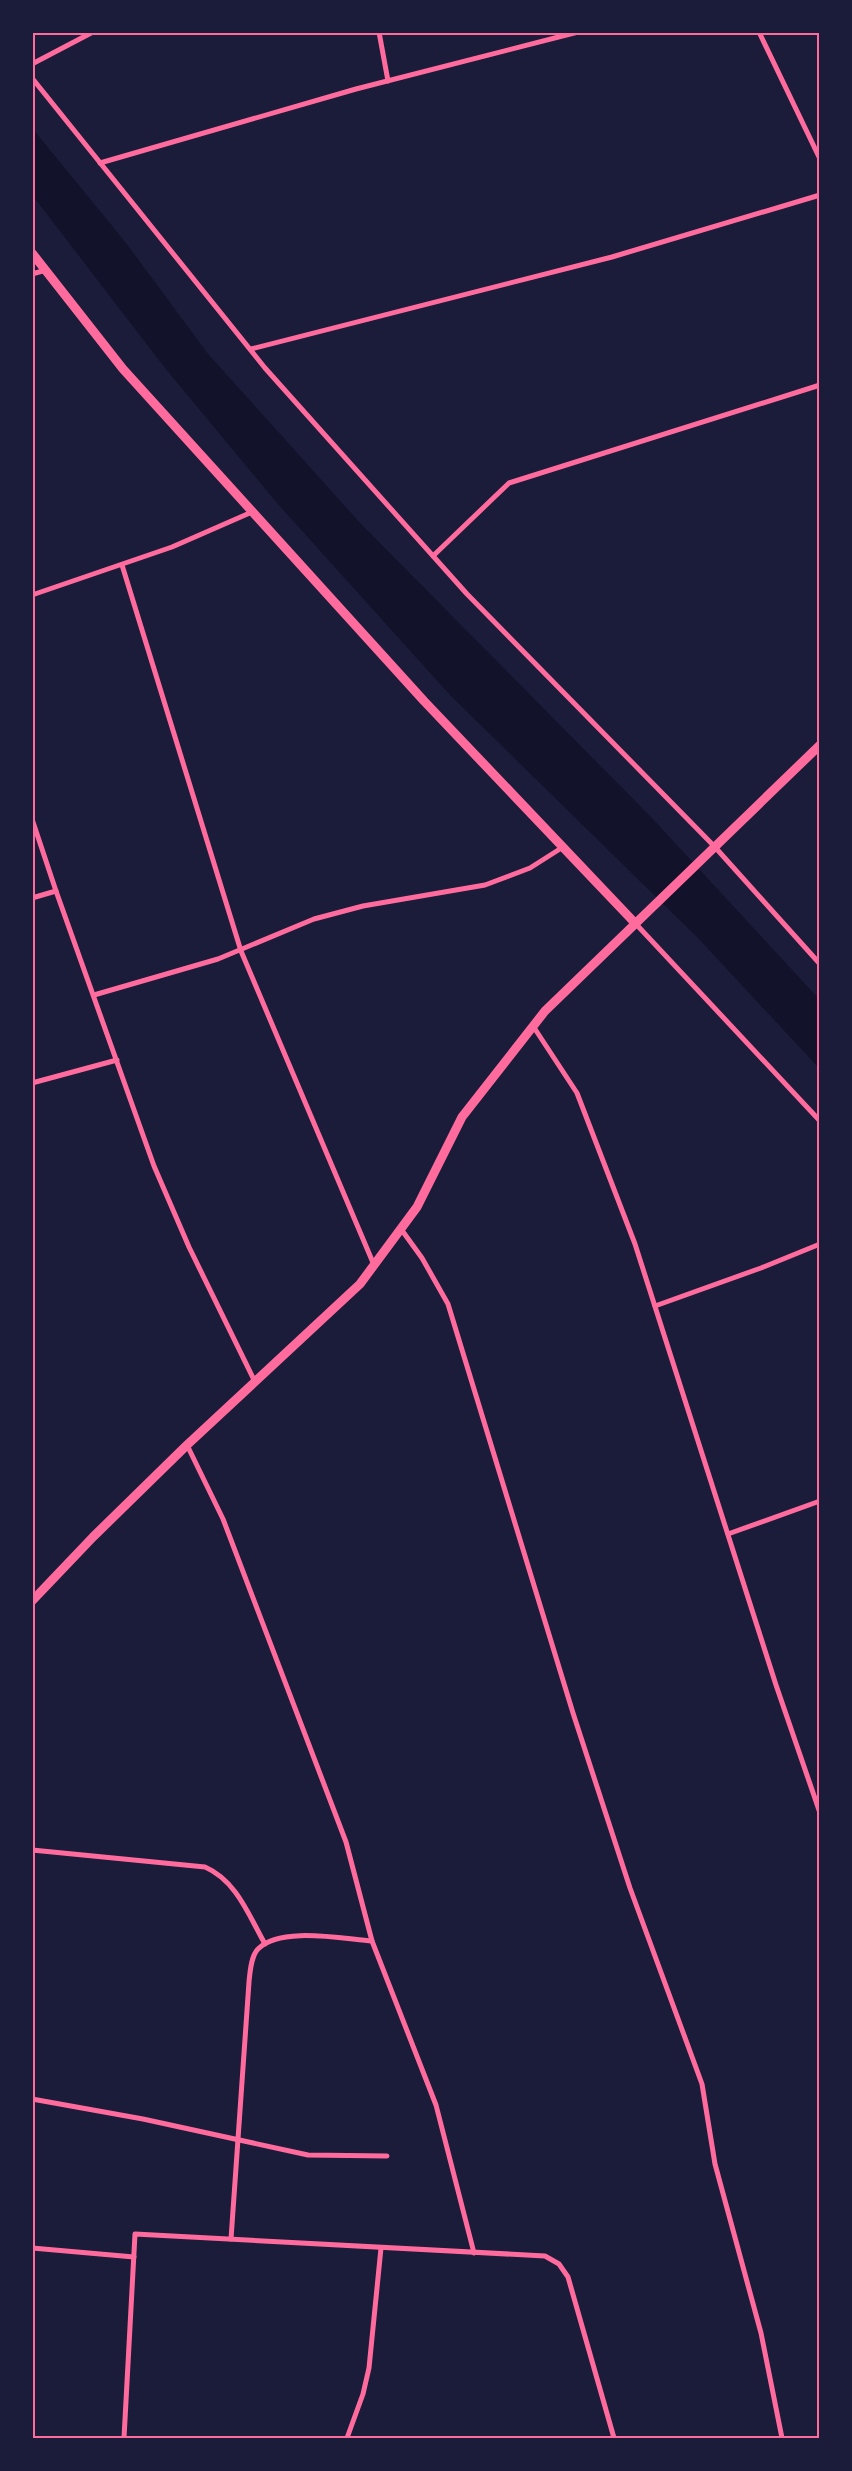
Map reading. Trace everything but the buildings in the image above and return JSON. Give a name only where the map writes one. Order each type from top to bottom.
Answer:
[{"type":"street","points":[[32,64],[93,32]]},
{"type":"street","points":[[379,32],[388,81]]},
{"type":"street","points":[[100,163],[388,81],[578,32]]},
{"type":"street","points":[[759,32],[820,159]]},
{"type":"street","points":[[32,78],[251,349],[433,556],[467,594],[714,846],[820,964]]},
{"type":"street","points":[[251,349],[612,257],[820,195]]},
{"type":"street","points":[[32,253],[123,369],[252,512],[424,701],[820,1121]]},
{"type":"street","points":[[32,274],[46,270]]},
{"type":"street","points":[[433,556],[509,483],[820,386]]},
{"type":"street","points":[[32,595],[172,547],[252,512]]},
{"type":"street","points":[[122,565],[241,951],[374,1266]]},
{"type":"street","points":[[32,1601],[93,1537],[188,1444],[360,1284],[417,1207],[462,1117],[545,1011],[634,922],[648,912],[699,860],[820,745]]},
{"type":"street","points":[[32,819],[56,892],[154,1166],[189,1247],[255,1382]]},
{"type":"street","points":[[94,995],[241,951],[314,919],[363,906],[485,885],[530,868],[563,847]]},
{"type":"street","points":[[32,898],[56,892]]},
{"type":"street","points":[[533,1026],[577,1093],[635,1244],[820,1813]]},
{"type":"street","points":[[32,1083],[117,1060]]},
{"type":"street","points":[[401,1229],[422,1258],[448,1304],[573,1713],[630,1888],[702,2084],[715,2164],[761,2333],[782,2438]]},
{"type":"street","points":[[655,1306],[761,1268],[820,1244]]},
{"type":"street","points":[[188,1444],[223,1518],[346,1842],[372,1941],[436,2105],[474,2253]]},
{"type":"street","points":[[728,1534],[820,1501]]},
{"type":"street","points":[[32,1850],[206,1868],[218,1873],[234,1890],[265,1944]]},
{"type":"street","points":[[231,2240],[249,1982],[258,1949],[265,1944],[289,1935],[372,1941]]},
{"type":"street","points":[[32,2099],[143,2119],[238,2142],[308,2155],[387,2156]]},
{"type":"street","points":[[124,2438],[135,2234],[545,2256],[560,2264],[568,2277],[614,2438]]},
{"type":"street","points":[[32,2248],[134,2257]]},
{"type":"street","points":[[346,2438],[362,2394],[368,2368],[381,2248]]},
{"type":"shaded area","points":[[32,128],[126,243],[208,354],[361,524],[651,817],[819,999],[819,1068],[698,938],[450,695],[277,503],[165,368],[33,196]]}]
